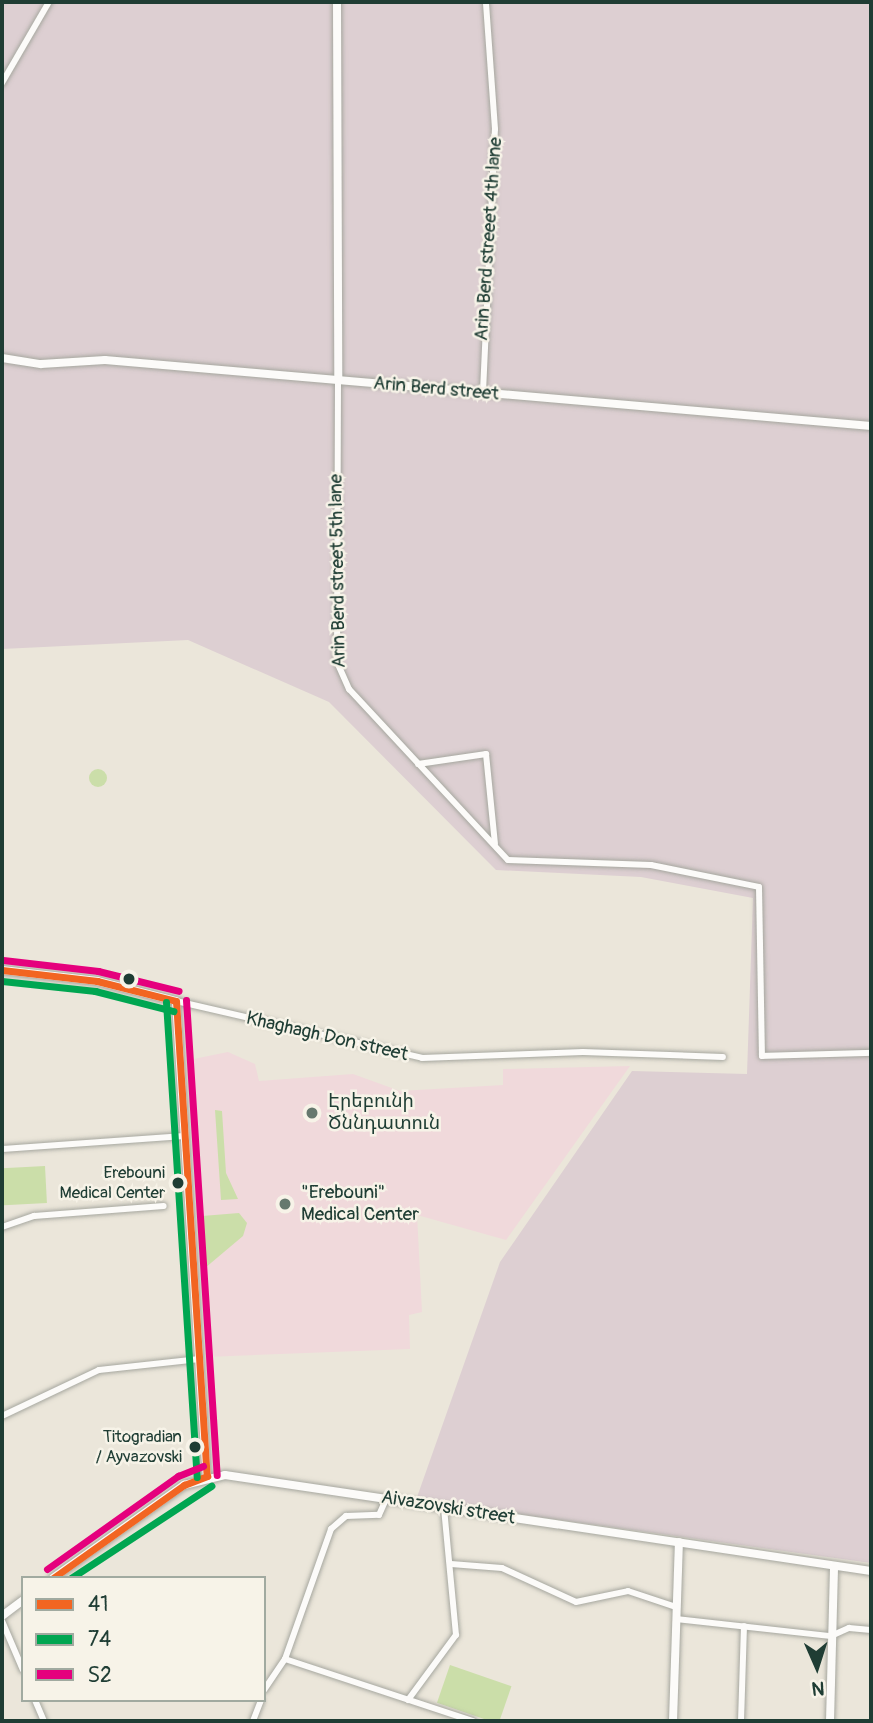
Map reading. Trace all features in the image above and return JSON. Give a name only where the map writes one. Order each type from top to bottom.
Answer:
[{"type":"street","points":[[2,83],[49,2]]},
{"type":"street","name":"Arin Berd street 5th lane","points":[[337,2],[338,675],[495,846],[516,862],[651,865],[759,887],[762,1056],[871,1053]]},
{"type":"street","name":"Arin Berd streeet 4th lane","points":[[483,392],[495,129],[486,2]]},
{"type":"street","name":"Arin Berd street","points":[[2,358],[41,364],[105,360],[871,426]]},
{"type":"street","points":[[418,764],[486,754],[495,846]]},
{"type":"street","name":"Khaghagh Don street","points":[[2,970],[85,979],[422,1058],[583,1052],[723,1057]]},
{"type":"street","points":[[56,1576],[184,1485],[207,1476],[176,1001]]},
{"type":"street","points":[[2,1149],[185,1136]]},
{"type":"street","points":[[2,1227],[34,1216],[164,1206]]},
{"type":"street","points":[[2,1416],[99,1370],[199,1359]]},
{"type":"street","name":"Aivazovski street","points":[[207,1476],[386,1499],[871,1571]]},
{"type":"street","points":[[266,1687],[285,1659],[331,1530],[346,1516],[376,1516],[386,1499]]},
{"type":"street","points":[[408,1700],[456,1635],[444,1508]]},
{"type":"street","points":[[673,1721],[679,1542]]},
{"type":"street","points":[[451,1564],[502,1568],[576,1602],[628,1591],[676,1607]]},
{"type":"street","points":[[830,1721],[834,1566]]},
{"type":"street","points":[[2,1616],[21,1602]]},
{"type":"street","points":[[676,1619],[831,1636],[849,1628],[871,1630]]},
{"type":"street","points":[[2,1621],[21,1665]]},
{"type":"street","points":[[741,1721],[744,1626]]},
{"type":"street","points":[[285,1659],[453,1718],[473,1721]]},
{"type":"street","points":[[36,1702],[44,1721]]},
{"type":"street","points":[[253,1721],[260,1702]]},
{"type":"shaded area","points":[[2,2],[871,2],[871,1563],[416,1500],[500,1262],[632,1071],[747,1074],[753,898],[641,877],[496,870],[329,702],[188,640],[2,649]]},
{"type":"shaded area","points":[[228,1052],[255,1064],[259,1081],[353,1074],[400,1091],[503,1085],[503,1069],[630,1066],[506,1240],[417,1215],[422,1312],[409,1315],[410,1349],[206,1357],[189,1060]]},
{"type":"green space","points":[[94,769],[102,769],[107,778],[105,785],[94,787],[89,782],[89,774]]},
{"type":"green space","points":[[215,1110],[222,1111],[226,1173],[238,1199],[221,1200]]},
{"type":"green space","points":[[45,1166],[47,1203],[4,1205],[2,1168]]},
{"type":"green space","points":[[239,1213],[247,1223],[243,1236],[205,1268],[202,1216]]},
{"type":"green space","points":[[450,1665],[511,1686],[499,1721],[490,1721],[437,1703]]},
{"type":"transit line","name":"Տ2","points":[[3,960],[98,971],[179,991]]},
{"type":"transit line","name":"41","points":[[2,970],[97,981],[176,1001]]},
{"type":"transit line","name":"74","points":[[2,981],[95,991],[173,1011]]},
{"type":"transit line","name":"Տ2","points":[[186,1000],[217,1475]]},
{"type":"transit line","name":"41","points":[[176,1001],[207,1476]]},
{"type":"transit line","name":"74","points":[[166,1002],[197,1477]]},
{"type":"transit line","name":"Տ2","points":[[47,1569],[178,1476],[203,1466]]},
{"type":"transit line","name":"41","points":[[56,1576],[184,1485],[207,1476]]},
{"type":"transit line","name":"74","points":[[74,1576],[211,1486]]},
{"type":"place","name":"Էրեբունի Ծննդատուն","points":[[312,1113]]},
{"type":"place","name":"Erebouni Medical Center","points":[[178,1183]]},
{"type":"place","name":"\"Erebouni\" Medical Center","points":[[285,1204]]},
{"type":"place","name":"Titogradian / Ayvazovski","points":[[195,1447]]}]
